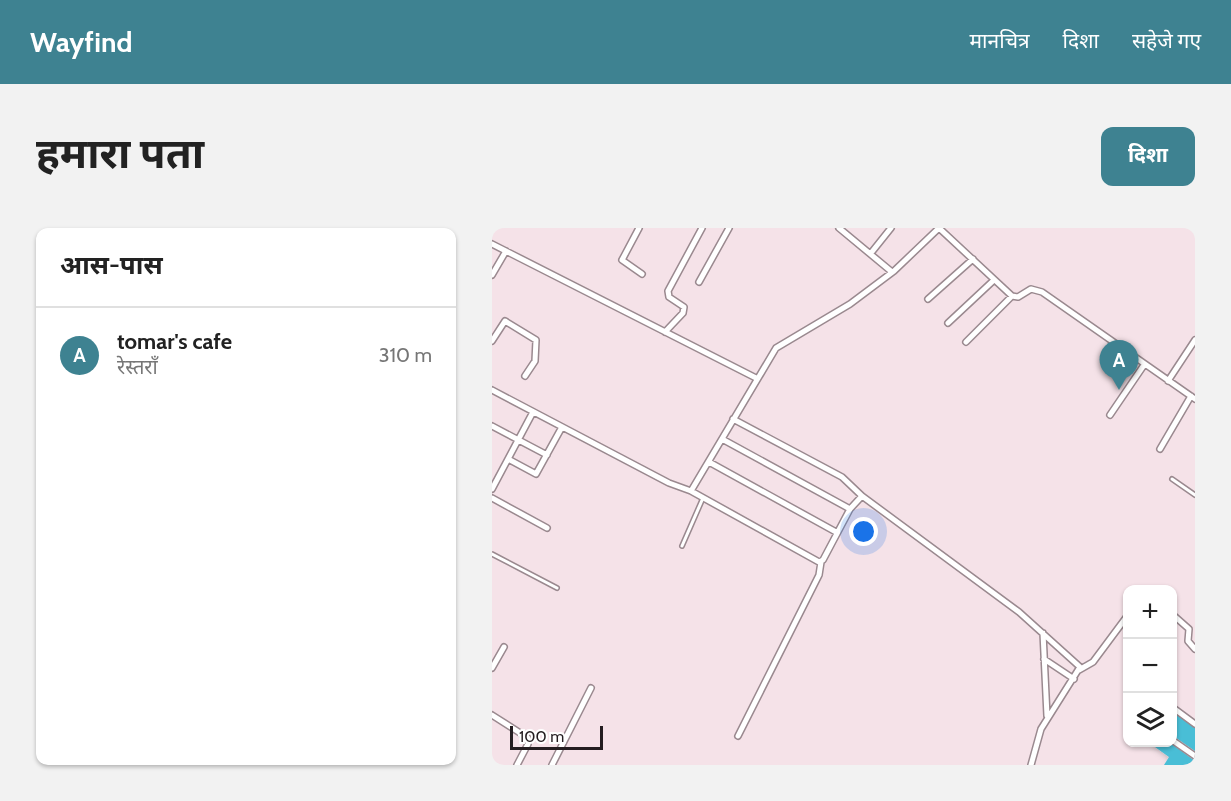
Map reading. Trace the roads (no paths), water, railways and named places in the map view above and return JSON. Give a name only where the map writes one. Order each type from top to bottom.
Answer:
[{"type":"street","points":[[639,228],[622,260],[642,274]]},
{"type":"street","points":[[665,332],[683,313],[684,307],[669,297],[668,291],[702,228]]},
{"type":"street","points":[[699,282],[729,228]]},
{"type":"street","points":[[838,228],[892,272]]},
{"type":"street","points":[[846,234],[851,228]]},
{"type":"street","points":[[871,253],[891,228]]},
{"type":"street","points":[[692,491],[756,378],[776,348],[850,304],[892,272],[939,228],[1011,296],[1018,297],[1031,289],[1042,292],[1193,398],[1160,449]]},
{"type":"street","points":[[492,244],[756,378]]},
{"type":"street","points":[[492,275],[506,251]]},
{"type":"street","points":[[928,299],[973,259]]},
{"type":"street","points":[[948,323],[994,280]]},
{"type":"street","points":[[966,342],[1011,296]]},
{"type":"street","points":[[492,341],[505,321],[536,340],[535,361],[525,376]]},
{"type":"street","points":[[1167,381],[1195,340]]},
{"type":"street","points":[[1110,416],[1144,365]]},
{"type":"street","points":[[492,390],[692,491],[821,562]]},
{"type":"street","points":[[492,489],[533,412]]},
{"type":"street","points":[[733,419],[842,477],[862,496],[1002,599],[1078,665],[1079,670]]},
{"type":"street","points":[[492,426],[547,455]]},
{"type":"street","points":[[508,459],[536,474],[562,427]]},
{"type":"street","points":[[722,438],[850,509]]},
{"type":"street","points":[[709,462],[836,532]]},
{"type":"street","points":[[738,736],[819,575],[821,562],[836,532],[850,509],[862,496]]},
{"type":"street","points":[[492,498],[547,528]]},
{"type":"street","points":[[1177,618],[1189,631]]},
{"type":"street","points":[[1031,765],[1038,735],[1047,718],[1079,670],[1093,662],[1123,622]]},
{"type":"street","points":[[1195,622],[1189,631],[1188,641],[1195,650]]},
{"type":"street","points":[[1042,633],[1047,718]]},
{"type":"street","points":[[492,668],[494,659],[504,648]]},
{"type":"street","points":[[1044,659],[1074,679]]},
{"type":"street","points":[[552,765],[591,688]]},
{"type":"street","points":[[1177,710],[1195,724]]},
{"type":"street","points":[[492,715],[528,738],[528,744],[517,765]]},
{"type":"street","points":[[1177,743],[1195,756]]},
{"type":"lane","points":[[1172,479],[1195,495]]},
{"type":"lane","points":[[682,546],[703,498]]},
{"type":"lane","points":[[492,554],[557,588]]},
{"type":"place","name":"tomar's cafe","points":[[1119,390]]}]
